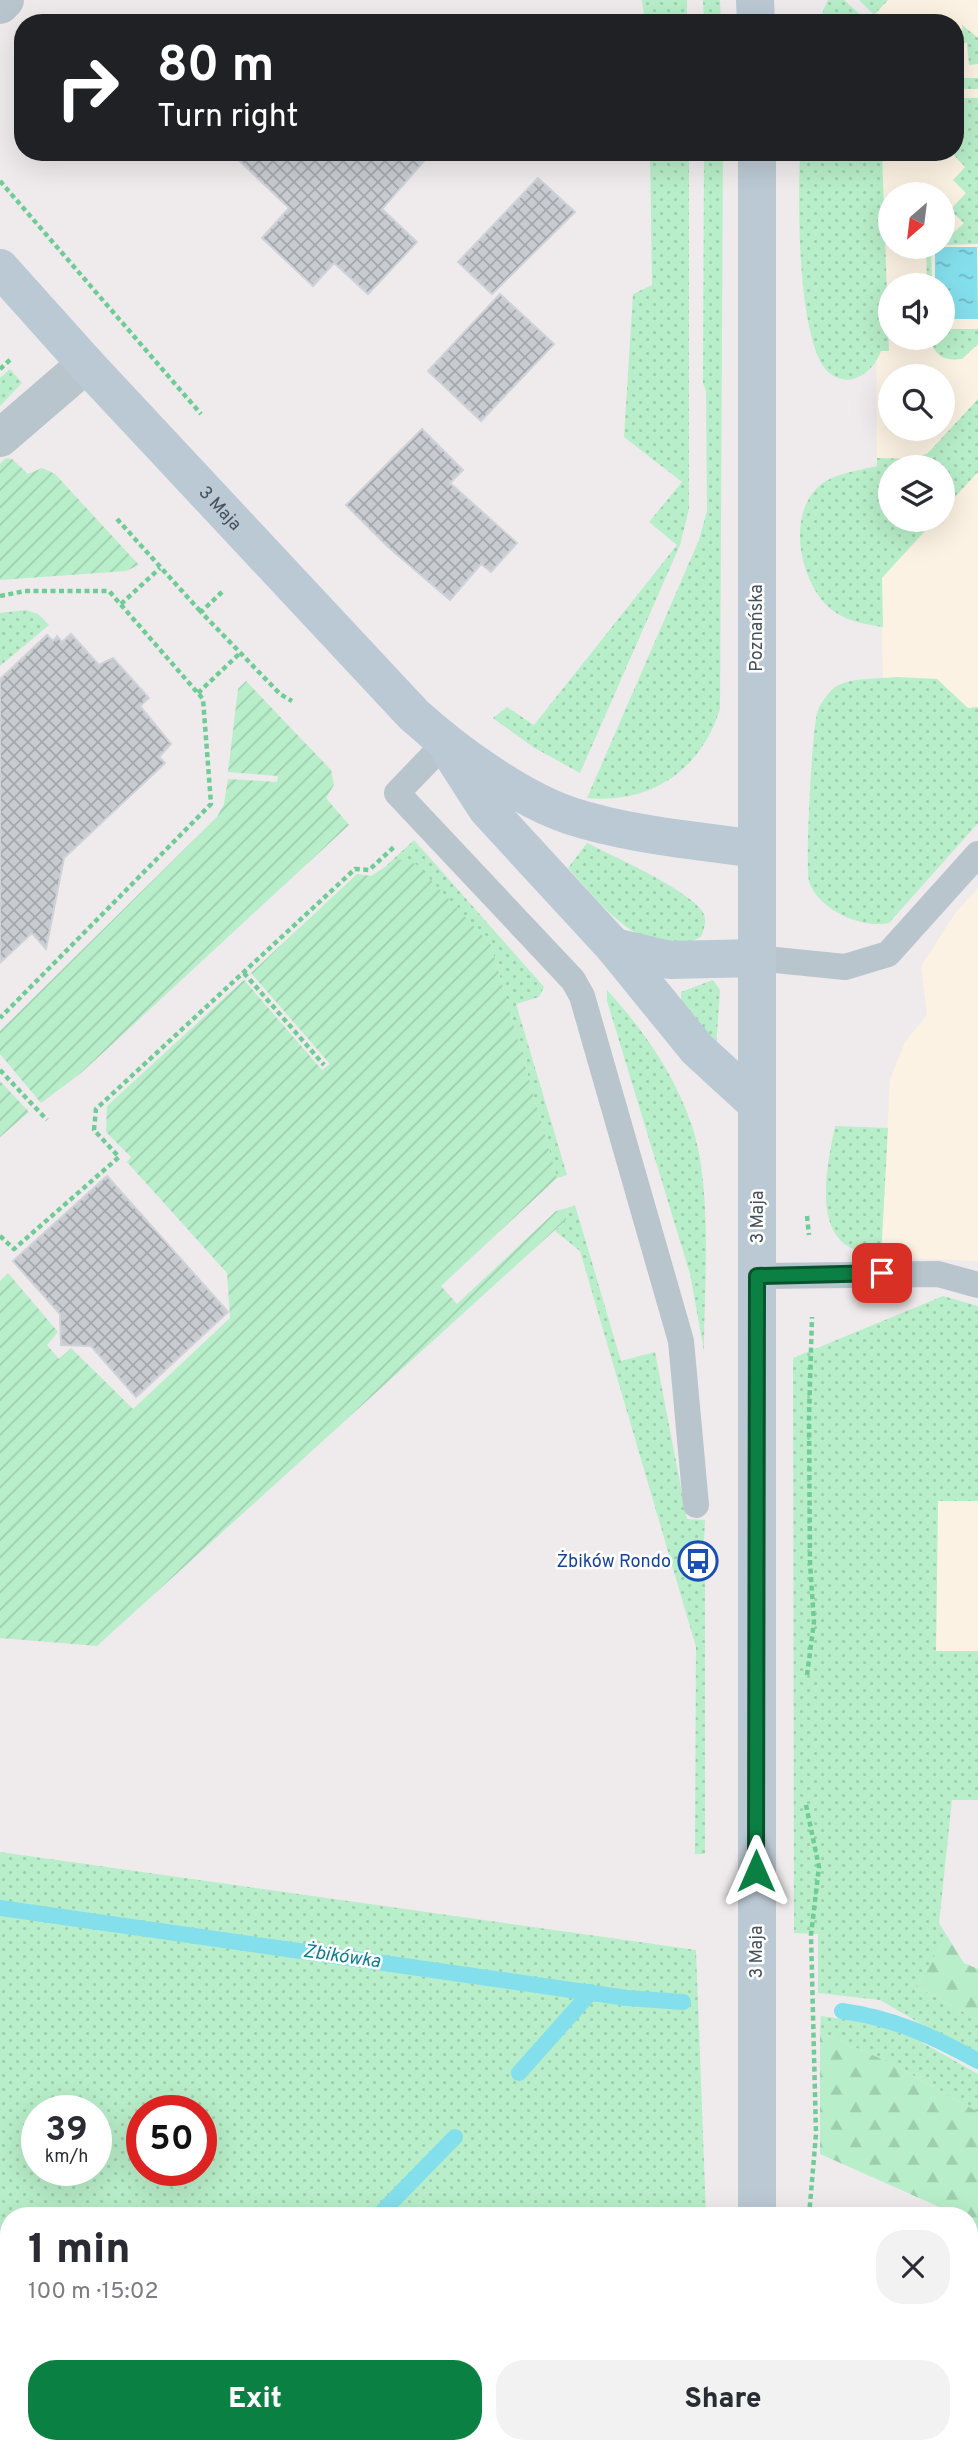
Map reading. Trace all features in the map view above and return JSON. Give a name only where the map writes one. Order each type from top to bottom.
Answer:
[{"type":"main road","name":"Poznańska","points":[[757,161],[757,1104]]},
{"type":"main road","name":"3 Maja","points":[[0,268],[86,364],[414,715],[445,743],[510,785],[568,815],[614,828],[755,849]]},
{"type":"main road","name":"3 Maja","points":[[445,743],[487,808],[614,947],[697,1049],[757,1104],[757,2207]]},
{"type":"main road","points":[[614,947],[670,960],[756,958]]},
{"type":"street","points":[[0,5],[5,0]]},
{"type":"street","points":[[0,438],[86,364]]},
{"type":"lane","points":[[445,743],[397,793],[573,981],[582,996],[681,1341],[696,1505]]},
{"type":"lane","points":[[756,958],[845,967],[888,954],[978,854]]},
{"type":"lane","points":[[757,1276],[938,1274],[978,1285]]},
{"type":"path","points":[[0,369],[12,358]]},
{"type":"path","points":[[117,519],[239,653],[279,694],[292,701]]},
{"type":"path","points":[[121,604],[160,569]]},
{"type":"path","points":[[0,596],[25,591],[109,591],[203,699],[211,804],[0,1018]]},
{"type":"path","points":[[201,612],[222,592]]},
{"type":"path","points":[[198,693],[239,653]]},
{"type":"path","points":[[0,1236],[14,1249],[119,1157],[94,1130],[96,1110],[355,869],[369,870],[381,860]]},
{"type":"path","points":[[244,973],[324,1065]]},
{"type":"path","points":[[0,1070],[47,1120]]},
{"type":"path","points":[[806,1212],[813,1275],[809,1416],[810,1563],[814,1622],[806,1684]]},
{"type":"path","points":[[805,1801],[818,1867],[811,1935],[816,2133],[810,2207]]},
{"type":"shaded area","points":[[888,0],[978,0],[978,823],[883,678],[879,532],[955,532],[955,455],[878,455],[878,495],[875,161],[964,161],[964,14],[875,14]]},
{"type":"shaded area","points":[[978,888],[978,1261],[881,1257],[890,1079],[905,1042],[927,1015],[921,966],[956,912]]},
{"type":"shaded area","points":[[938,1501],[978,1501],[978,1651],[936,1652]]},
{"type":"green space","points":[[642,0],[687,0],[687,14],[644,14]]},
{"type":"green space","points":[[703,0],[720,0],[721,14],[704,14]]},
{"type":"green space","points":[[828,0],[844,0],[860,14],[822,14]]},
{"type":"green space","points":[[859,0],[888,0],[875,14]]},
{"type":"green space","points":[[964,27],[978,38],[978,64],[969,65],[967,43],[964,43]]},
{"type":"green space","points":[[964,78],[978,78],[978,89],[964,89]]},
{"type":"green space","points":[[964,98],[978,98],[978,244],[956,245],[956,230],[964,223],[956,216],[956,204],[966,193],[953,180],[965,167],[959,161],[964,161]]},
{"type":"green space","points":[[650,161],[689,161],[689,509],[680,545],[580,773],[533,747],[493,718],[507,707],[534,725],[677,545],[649,522],[682,482],[624,437],[633,294],[652,285]]},
{"type":"green space","points":[[704,161],[723,161],[720,709],[700,749],[686,766],[670,779],[652,789],[632,795],[587,798],[699,540],[707,511],[706,391],[703,383]]},
{"type":"green space","points":[[800,161],[882,161],[883,182],[878,182],[878,259],[886,259],[886,273],[878,273],[878,350],[889,351],[881,351],[875,362],[859,377],[840,379],[823,366],[817,354],[806,309],[801,255]]},
{"type":"green space","points":[[926,259],[931,259],[932,273],[927,273]]},
{"type":"green space","points":[[955,329],[978,329],[978,344],[962,359],[946,358],[935,350],[955,350]]},
{"type":"green space","points":[[10,369],[22,383],[0,406],[0,378]]},
{"type":"green space","points":[[978,399],[978,472],[955,497],[955,455],[923,455],[939,441],[955,441],[955,424]]},
{"type":"green space","points":[[6,458],[12,459],[28,474],[42,468],[55,474],[139,565],[126,571],[0,580],[0,464]]},
{"type":"green space","points":[[877,458],[878,532],[924,532],[882,578],[883,627],[844,617],[821,599],[805,569],[800,534],[807,501],[817,488],[846,473],[877,466]]},
{"type":"green space","points":[[26,610],[38,614],[49,625],[0,666],[0,613]]},
{"type":"green space","points":[[897,677],[937,679],[968,708],[978,707],[978,823],[889,923],[866,923],[831,909],[814,891],[809,881],[811,767],[816,721],[823,701],[840,684],[855,680]]},
{"type":"green space","points":[[246,681],[331,770],[334,785],[326,798],[349,825],[80,1074],[41,1103],[0,1054],[0,1031],[217,817],[224,804],[228,779],[277,782],[278,776],[228,772],[238,689]]},
{"type":"green space","points":[[414,840],[544,987],[539,997],[516,1004],[567,1175],[557,1178],[491,945],[386,866]]},
{"type":"green space","points":[[587,843],[666,883],[694,902],[705,917],[701,937],[681,945],[664,944],[647,939],[617,919],[568,868]]},
{"type":"green space","points":[[397,859],[416,864],[491,945],[557,1178],[441,1286],[457,1304],[556,1211],[567,1208],[566,1220],[97,1646],[0,1638],[0,1281],[8,1273],[58,1332],[47,1345],[59,1359],[71,1348],[133,1409],[230,1318],[227,1273],[127,1162],[131,1157],[106,1132],[107,1106],[244,980],[322,1070],[330,1064],[251,973],[357,874],[371,876]]},
{"type":"green space","points":[[713,980],[720,990],[716,1047],[681,1002],[681,992]]},
{"type":"green space","points":[[607,990],[633,1021],[667,1071],[685,1107],[699,1151],[705,1208],[704,1351],[690,1274],[607,1001]]},
{"type":"green space","points":[[0,1081],[29,1112],[0,1137]]},
{"type":"green space","points":[[835,1126],[888,1128],[881,1257],[860,1252],[841,1241],[828,1216],[826,1185]]},
{"type":"green space","points":[[575,1205],[621,1361],[655,1352],[687,1519],[705,1520],[704,1542],[690,1543],[690,1573],[705,1575],[705,1854],[695,1854],[696,1647],[580,1251],[555,1231],[566,1220],[567,1208]]},
{"type":"green space","points":[[943,1296],[978,1306],[978,1501],[938,1501],[936,1651],[978,1651],[978,1800],[952,1800],[939,1923],[947,1936],[916,1986],[978,2020],[978,2057],[880,2000],[818,1993],[818,1934],[794,1933],[793,1358]]},
{"type":"green space","points":[[0,1852],[696,1950],[706,2207],[0,2207]]},
{"type":"green space","points":[[947,1936],[964,1963],[978,1969],[978,2020],[916,1986]]},
{"type":"green space","points":[[821,2016],[893,2026],[978,2074],[978,2112],[891,2063],[820,2032]]},
{"type":"green space","points":[[820,2032],[891,2063],[978,2112],[978,2207],[938,2207],[820,2154]]},
{"type":"water","points":[[956,247],[977,247],[978,319],[955,319],[955,273],[935,273],[935,259],[956,259]]},
{"type":"building","points":[[239,161],[424,161],[382,209],[417,242],[368,294],[334,263],[313,286],[262,238],[289,208]]},
{"type":"building","points":[[538,178],[575,212],[492,294],[458,262]]},
{"type":"building","points":[[500,294],[554,344],[481,421],[428,371]]},
{"type":"building","points":[[422,429],[463,470],[450,483],[517,543],[491,572],[481,564],[450,600],[387,546],[346,505]]},
{"type":"building","points":[[71,634],[99,665],[113,658],[149,698],[140,706],[171,744],[159,757],[165,763],[64,858],[46,949],[32,933],[0,963],[0,679],[47,635],[53,641],[57,636],[62,642]]},
{"type":"building","points":[[107,1176],[228,1312],[136,1397],[91,1346],[61,1345],[60,1314],[13,1261]]},
{"type":"waterway","name":"Żbikówka","points":[[0,1908],[627,1998],[683,2002]]},
{"type":"waterway","points":[[519,2073],[591,1992]]},
{"type":"waterway","name":"Żbikówka","points":[[842,2011],[878,2018],[912,2029],[978,2061]]},
{"type":"waterway","points":[[387,2207],[455,2137]]},
{"type":"place","name":"Żbików Rondo","points":[[698,1561]]},
{"type":"route","points":[[756,1871],[757,1276],[882,1273]]}]
